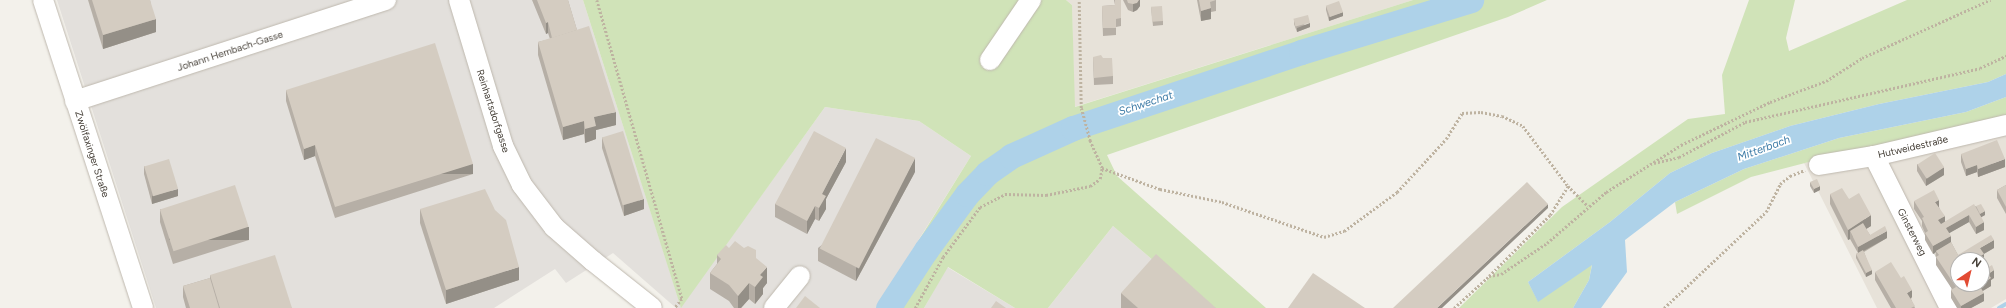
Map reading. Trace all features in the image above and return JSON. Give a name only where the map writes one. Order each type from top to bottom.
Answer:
[{"type":"street","name":"Zwölfaxinger Straße","points":[[43,0],[143,308]]},
{"type":"street","name":"Johann Hembach-Gasse","points":[[75,101],[386,0]]},
{"type":"street","name":"Reinhartsdorfgasse","points":[[459,0],[503,146],[522,185],[554,227],[593,261],[652,308]]},
{"type":"street","points":[[990,60],[1031,0]]},
{"type":"street","name":"Hutweidestraße","points":[[1819,165],[1874,156],[2005,127]]},
{"type":"street","name":"Ginsterweg","points":[[1874,156],[1950,308]]},
{"type":"street","points":[[774,308],[800,276]]},
{"type":"path","points":[[597,0],[682,299],[675,308]]},
{"type":"path","points":[[915,308],[943,257],[980,207],[1005,194],[1046,195],[1090,186],[1100,179],[1102,168],[1090,141],[1081,108],[1079,0]]},
{"type":"path","points":[[1489,276],[1501,274],[1547,243],[1606,192],[1681,145],[1763,105],[1826,81],[1862,58],[1990,0]]},
{"type":"path","points":[[1652,163],[1679,157],[1745,122],[1980,68],[2006,56]]},
{"type":"path","points":[[1102,168],[1160,189],[1222,202],[1324,237],[1344,231],[1397,192],[1446,139],[1462,113],[1481,112],[1502,116],[1523,126],[1568,186],[1588,206]]},
{"type":"path","points":[[1664,308],[1766,212],[1780,184],[1790,176],[1819,165]]},
{"type":"path","points":[[1454,308],[1489,276],[1550,215],[1568,186]]},
{"type":"shaded area","points":[[57,0],[583,0],[681,307],[825,107],[919,121],[971,156],[876,308],[676,308],[613,253],[566,283],[555,269],[494,308],[156,308]]},
{"type":"shaded area","points":[[1066,0],[1413,0],[1074,107],[1072,5]]},
{"type":"shaded area","points":[[2006,118],[2006,299],[1991,308],[1877,308],[1804,163],[1859,149]]},
{"type":"shaded area","points":[[1113,226],[1209,308],[1048,308]]},
{"type":"shaded area","points":[[947,267],[1015,308],[924,308]]},
{"type":"green space","points":[[583,0],[1066,0],[1072,5],[1075,107],[1413,0],[1547,0],[1508,17],[1107,155],[1117,176],[1266,308],[1209,308],[1113,226],[1048,308],[1015,308],[948,267],[924,308],[892,308],[914,248],[971,156],[919,121],[825,107],[681,308]]},
{"type":"green space","points":[[1749,0],[1795,0],[1786,38],[1789,51],[1907,0],[2006,0],[2006,74],[1988,82],[1879,104],[1790,126],[1712,153],[1670,173],[1610,222],[1528,282],[1538,301],[1592,264],[1589,280],[1573,308],[1459,308],[1562,207],[1688,119],[1725,114],[1722,75]]},
{"type":"green space","points":[[2006,97],[2006,118],[1859,149],[1751,177],[1677,214],[1675,202],[1744,169],[1839,138],[1966,112]]},
{"type":"water","name":"Mitterbach","points":[[2006,74],[2006,97],[1966,112],[1839,138],[1744,169],[1675,202],[1625,240],[1627,272],[1601,308],[1573,308],[1589,280],[1592,265],[1538,302],[1528,282],[1610,222],[1670,173],[1712,153],[1790,126],[1879,104],[1988,82]]},
{"type":"building","points":[[92,0],[150,0],[156,19],[103,35]]},
{"type":"building","points":[[537,0],[568,0],[577,30],[552,38],[548,22],[546,23]]},
{"type":"building","points":[[1115,0],[1121,0],[1121,18],[1116,19],[1116,28],[1103,28],[1102,6],[1115,5]]},
{"type":"building","points":[[1127,0],[1139,0],[1137,3],[1133,4],[1128,3]]},
{"type":"building","points":[[1199,0],[1216,0],[1210,2],[1211,8],[1201,11]]},
{"type":"building","points":[[1339,1],[1343,12],[1330,17],[1326,6]]},
{"type":"building","points":[[1162,6],[1163,21],[1152,22],[1151,7]]},
{"type":"building","points":[[1308,15],[1310,23],[1295,26],[1293,19]]},
{"type":"building","points":[[589,26],[616,112],[594,117],[596,126],[585,129],[584,121],[563,127],[538,42]]},
{"type":"building","points":[[435,43],[473,164],[335,207],[315,145],[304,149],[286,90]]},
{"type":"building","points":[[1101,55],[1103,58],[1112,58],[1113,76],[1094,78],[1093,57]]},
{"type":"building","points":[[623,131],[644,199],[623,205],[602,137]]},
{"type":"building","points":[[814,131],[846,148],[822,194],[826,196],[819,208],[815,206],[807,221],[775,204]]},
{"type":"building","points":[[876,138],[915,158],[859,268],[820,248]]},
{"type":"building","points":[[1997,140],[2005,159],[1978,169],[1977,165],[1966,169],[1961,154]]},
{"type":"building","points":[[1935,153],[1944,167],[1927,179],[1917,164]]},
{"type":"building","points":[[169,159],[178,189],[153,196],[144,167]]},
{"type":"building","points":[[1817,179],[1820,186],[1814,189],[1810,182]]},
{"type":"building","points":[[1527,182],[1548,204],[1437,308],[1393,308]]},
{"type":"building","points":[[235,185],[249,227],[173,251],[160,209]]},
{"type":"building","points":[[2006,185],[2006,207],[1997,190]]},
{"type":"building","points":[[1842,188],[1849,199],[1859,193],[1871,215],[1848,230],[1830,194]]},
{"type":"building","points":[[485,189],[495,210],[506,220],[519,267],[446,290],[420,209]]},
{"type":"building","points":[[1934,190],[1939,200],[1935,202],[1945,216],[1938,220],[1941,224],[1974,204],[1984,222],[1976,227],[1969,215],[1946,228],[1951,236],[1933,246],[1925,233],[1928,231],[1922,218],[1924,217],[1914,201]]},
{"type":"building","points":[[1981,204],[1985,211],[1980,214],[1976,206]]},
{"type":"building","points":[[1863,223],[1870,235],[1885,226],[1887,231],[1858,247],[1850,231]]},
{"type":"building","points":[[1991,235],[1994,240],[1980,248],[1983,252],[1963,252]]},
{"type":"building","points":[[735,241],[744,248],[748,246],[756,250],[756,258],[767,267],[760,275],[763,277],[755,287],[749,283],[738,296],[729,285],[710,273],[721,259],[717,255],[726,245],[729,248]]},
{"type":"building","points":[[1951,242],[1956,252],[1950,252],[1950,278],[1936,257],[1939,255],[1936,251]]},
{"type":"building","points":[[1863,250],[1872,270],[1866,273],[1856,254]]},
{"type":"building","points":[[1156,254],[1216,308],[1138,308],[1121,293]]},
{"type":"building","points":[[275,255],[292,308],[220,308],[210,275]]},
{"type":"building","points":[[1891,262],[1901,278],[1904,276],[1912,290],[1907,293],[1915,306],[1911,308],[1896,308],[1875,272]]},
{"type":"building","points":[[1992,265],[1994,270],[1990,273],[1990,266]]},
{"type":"building","points":[[1313,273],[1365,308],[1288,308]]},
{"type":"building","points":[[210,278],[219,308],[190,308],[183,286]]},
{"type":"building","points":[[1952,292],[1984,293],[1961,306]]},
{"type":"building","points":[[805,296],[820,308],[796,308]]},
{"type":"building","points":[[996,301],[1006,308],[991,308]]},
{"type":"waterway","name":"Schwechat","points":[[888,308],[926,250],[967,194],[987,173],[1011,156],[1073,128],[1301,52],[1471,0]]},
{"type":"waterway","points":[[1999,308],[2006,304]]}]
